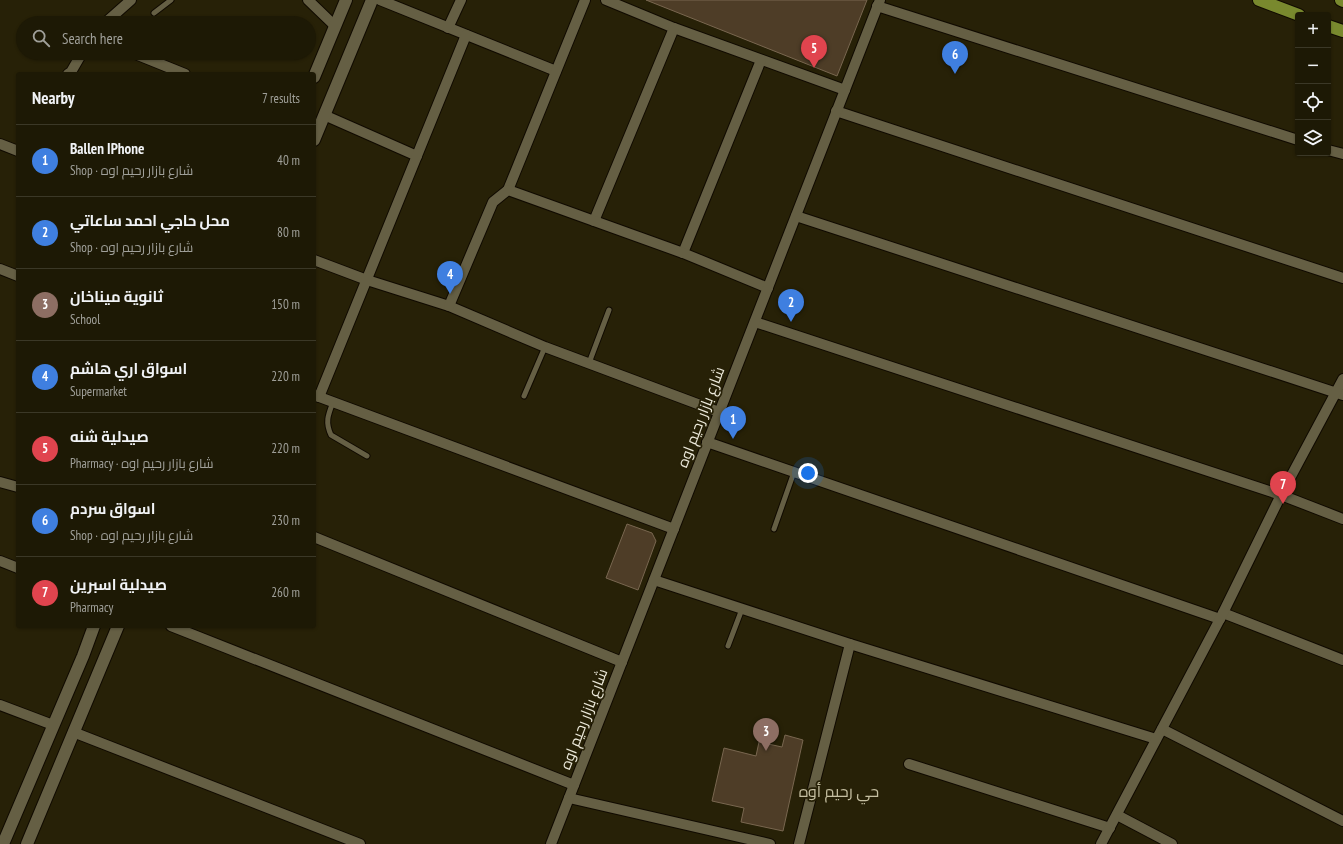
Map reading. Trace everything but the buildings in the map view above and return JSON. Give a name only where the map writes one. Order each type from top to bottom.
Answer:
[{"type":"main road","points":[[1259,0],[1295,14]]},
{"type":"main road","points":[[1331,27],[1343,31]]},
{"type":"street","points":[[113,16],[131,0]]},
{"type":"street","points":[[308,0],[335,26]]},
{"type":"street","points":[[316,72],[346,0]]},
{"type":"street","points":[[316,135],[372,0]]},
{"type":"street","points":[[380,0],[556,71]]},
{"type":"street","points":[[448,28],[461,0]]},
{"type":"street","points":[[449,306],[493,202],[508,190],[585,0]]},
{"type":"street","points":[[606,0],[674,28],[845,90]]},
{"type":"street","points":[[878,3],[1295,139]]},
{"type":"street","name":"شارع بازار رحيم اوه","points":[[551,844],[878,3]]},
{"type":"street","points":[[594,221],[674,28]]},
{"type":"street","points":[[466,35],[367,280],[316,396],[674,529]]},
{"type":"street","points":[[71,72],[78,60]]},
{"type":"street","points":[[151,60],[181,72]]},
{"type":"street","points":[[683,254],[761,60]]},
{"type":"street","points":[[836,111],[1343,278]]},
{"type":"street","points":[[324,114],[417,156]]},
{"type":"street","points":[[0,144],[16,150]]},
{"type":"street","points":[[1331,151],[1343,154]]},
{"type":"street","points":[[508,190],[683,254],[768,288]]},
{"type":"street","points":[[796,216],[1340,394]]},
{"type":"street","points":[[316,261],[367,280],[449,306],[545,347],[719,412]]},
{"type":"street","points":[[0,269],[16,275]]},
{"type":"street","points":[[754,322],[1282,495],[1343,519]]},
{"type":"street","points":[[1101,844],[1222,616],[1282,495],[1340,394],[1343,379]]},
{"type":"street","points":[[708,442],[1222,616],[1343,660]]},
{"type":"street","points":[[0,482],[16,486]]},
{"type":"street","points":[[316,538],[622,662]]},
{"type":"street","points":[[0,561],[16,567]]},
{"type":"street","points":[[654,580],[850,644],[1156,739]]},
{"type":"street","points":[[3,844],[93,628]]},
{"type":"street","points":[[28,844],[117,628]]},
{"type":"street","points":[[176,628],[574,785]]},
{"type":"street","points":[[799,844],[850,644]]},
{"type":"street","points":[[82,656],[102,662]]},
{"type":"street","points":[[0,705],[53,725]]},
{"type":"street","points":[[1162,729],[1343,821]]},
{"type":"street","points":[[73,732],[360,844]]},
{"type":"street","points":[[909,764],[1110,828]]},
{"type":"street","points":[[569,798],[770,844]]},
{"type":"street","points":[[1117,815],[1172,844]]},
{"type":"lane","points":[[154,13],[171,0]]},
{"type":"lane","points":[[589,363],[609,310]]},
{"type":"lane","points":[[524,396],[545,347]]},
{"type":"lane","points":[[333,402],[327,419],[328,430],[331,435],[367,456]]},
{"type":"lane","points":[[774,529],[794,472]]},
{"type":"lane","points":[[728,646],[742,609]]},
{"type":"place","name":"صيدلية شنه","points":[[814,68]]},
{"type":"place","name":"اسواق سردم","points":[[955,74]]},
{"type":"place","name":"اسواق اري هاشم","points":[[450,294]]},
{"type":"place","name":"محل حاجي احمد ساعاتي","points":[[791,322]]},
{"type":"place","name":"Ballen IPhone","points":[[733,439]]},
{"type":"place","name":"صيدلية اسبرين","points":[[1283,504]]},
{"type":"place","name":"ثانوية ميناخان","points":[[766,751]]},
{"type":"district","name":"حي رحيم أوه","points":[[839,791]]}]
